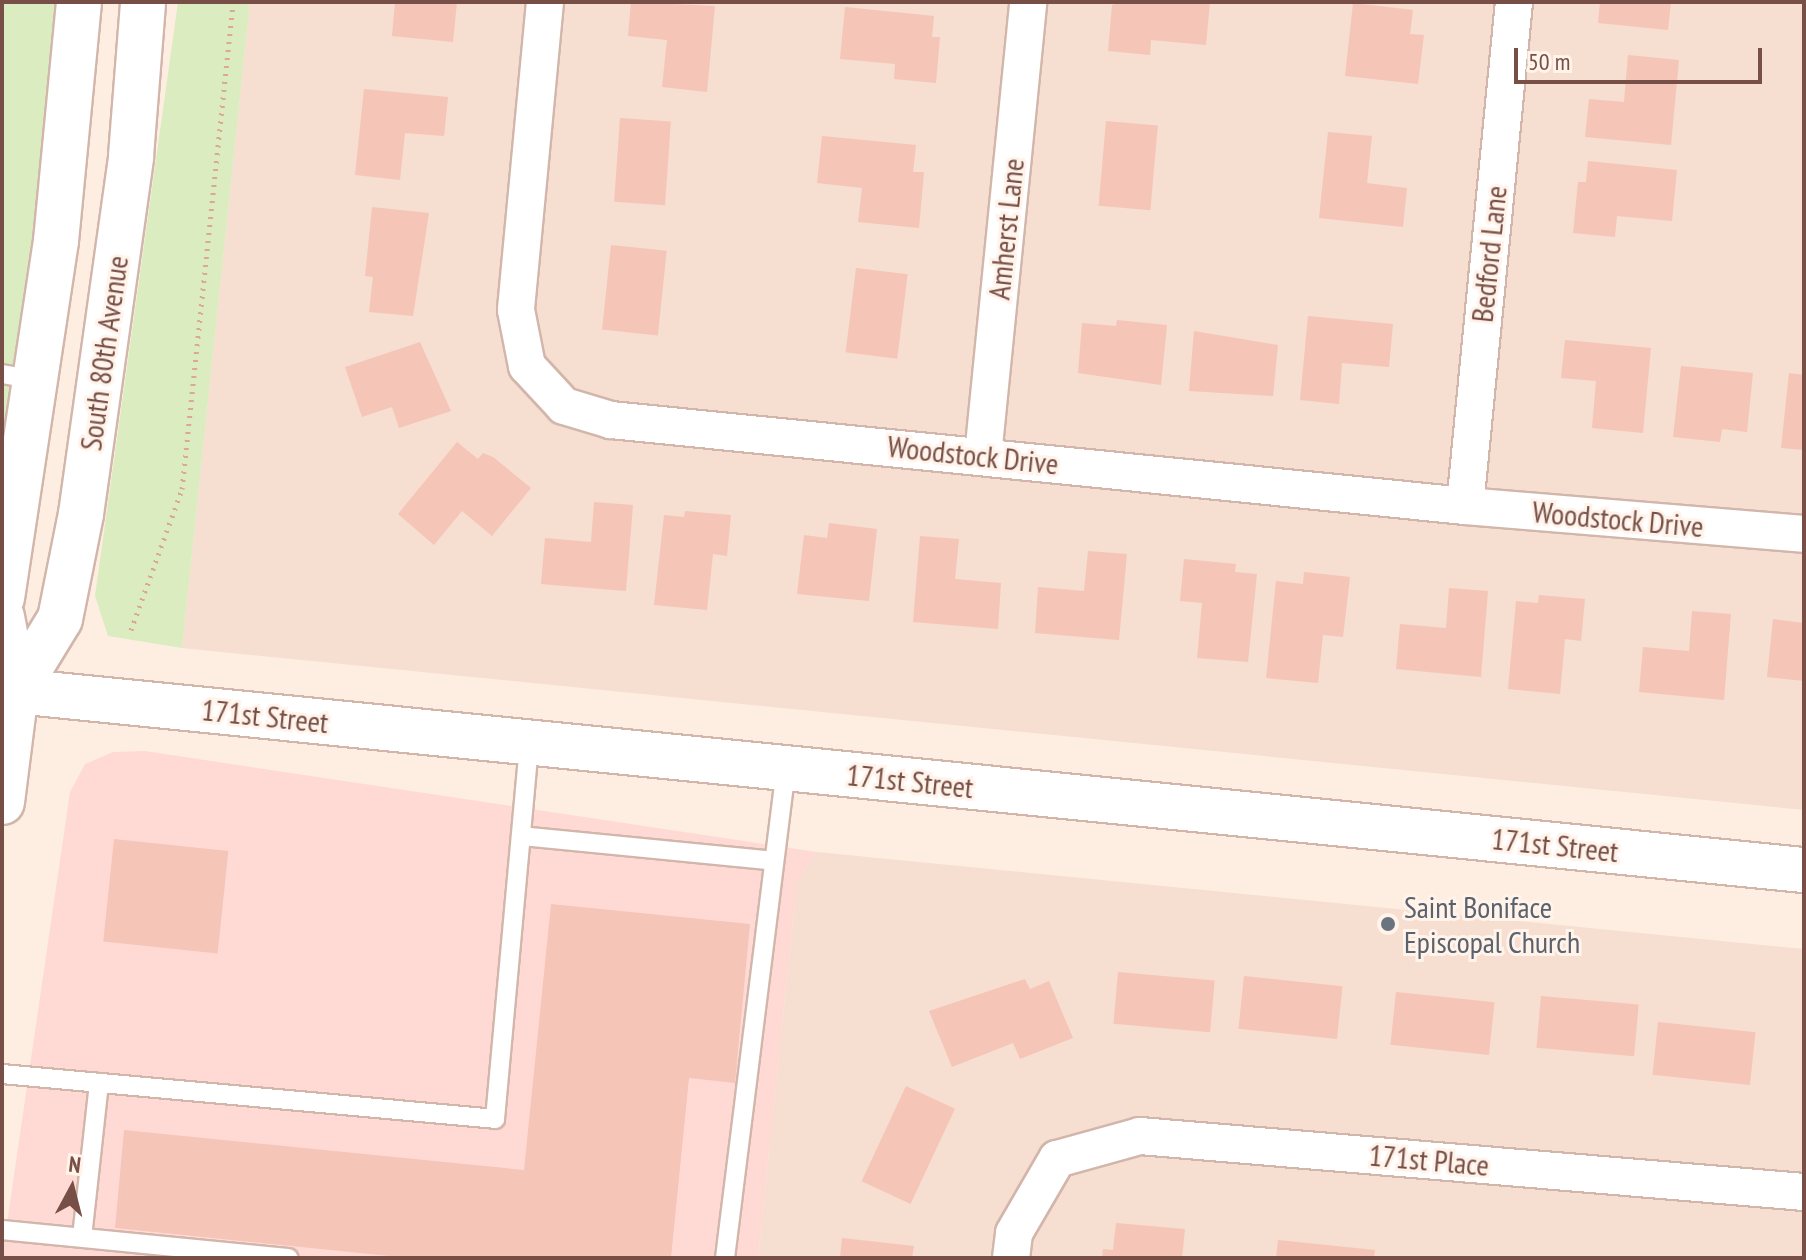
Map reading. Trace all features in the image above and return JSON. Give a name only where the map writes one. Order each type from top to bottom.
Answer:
[{"type":"street","name":"South 80th Avenue","points":[[2,598],[19,377],[56,241],[79,2]]},
{"type":"street","name":"South 80th Avenue","points":[[7,689],[60,619],[81,514],[131,156],[143,2]]},
{"type":"street","name":"Woodstock Drive","points":[[545,2],[516,310],[527,366],[544,388],[564,406],[611,420],[1465,506],[1804,534]]},
{"type":"street","name":"Amherst Lane","points":[[983,456],[1028,2]]},
{"type":"street","name":"Bedford Lane","points":[[1465,506],[1514,2]]},
{"type":"street","name":"South 80th Avenue","points":[[2,617],[7,689],[2,802]]},
{"type":"street","name":"171st Street","points":[[7,689],[1804,870]]},
{"type":"street","name":"171st Place","points":[[1011,1258],[1014,1233],[1057,1159],[1140,1136],[1804,1192]]},
{"type":"lane","points":[[2,1074],[495,1119],[529,743]]},
{"type":"lane","points":[[725,1258],[786,768]]},
{"type":"lane","points":[[521,836],[774,861]]},
{"type":"lane","points":[[82,1237],[99,1083]]},
{"type":"lane","points":[[2,1230],[289,1258]]},
{"type":"path","points":[[131,630],[182,489],[233,2]]},
{"type":"shaded area","points":[[250,2],[1804,2],[1804,810],[182,648]]},
{"type":"shaded area","points":[[145,751],[817,852],[797,881],[758,1258],[2,1257],[70,792],[85,764],[113,752]]},
{"type":"shaded area","points":[[817,852],[1804,949],[1804,1258],[758,1258],[797,881]]},
{"type":"green space","points":[[2,2],[69,2],[2,503]]},
{"type":"green space","points":[[178,2],[250,2],[182,648],[108,636],[95,596]]},
{"type":"building","points":[[395,2],[457,2],[453,42],[392,36]]},
{"type":"building","points":[[631,2],[715,6],[707,92],[662,87],[667,40],[628,36]]},
{"type":"building","points":[[1121,2],[1210,2],[1206,45],[1151,40],[1150,55],[1108,51],[1112,5]]},
{"type":"building","points":[[1600,2],[1671,2],[1668,30],[1598,23]]},
{"type":"building","points":[[1353,3],[1413,10],[1410,34],[1424,35],[1418,84],[1345,76]]},
{"type":"building","points":[[845,7],[934,16],[932,37],[940,37],[936,83],[894,79],[895,64],[840,59]]},
{"type":"building","points":[[1628,55],[1679,60],[1671,145],[1585,137],[1589,99],[1624,102]]},
{"type":"building","points":[[364,89],[448,97],[444,136],[405,133],[400,180],[355,175]]},
{"type":"building","points":[[620,118],[671,122],[665,205],[614,202]]},
{"type":"building","points":[[1106,121],[1158,126],[1150,210],[1099,206]]},
{"type":"building","points":[[1328,132],[1372,136],[1367,183],[1407,188],[1403,227],[1319,218]]},
{"type":"building","points":[[822,136],[916,145],[913,172],[924,172],[919,228],[858,222],[862,188],[817,183]]},
{"type":"building","points":[[1588,161],[1677,170],[1672,221],[1617,216],[1615,237],[1573,233],[1578,182],[1586,182]]},
{"type":"building","points":[[372,207],[429,213],[413,316],[369,312],[373,277],[365,276]]},
{"type":"building","points":[[611,245],[667,251],[658,335],[602,330]]},
{"type":"building","points":[[856,268],[908,274],[897,359],[846,352]]},
{"type":"building","points":[[1308,316],[1393,324],[1389,367],[1342,363],[1339,404],[1300,400]]},
{"type":"building","points":[[1117,320],[1167,325],[1161,385],[1078,373],[1082,323],[1116,326]]},
{"type":"building","points":[[1194,331],[1278,345],[1273,396],[1189,391]]},
{"type":"building","points":[[1565,340],[1651,348],[1643,433],[1592,428],[1596,381],[1561,378]]},
{"type":"building","points":[[420,342],[451,411],[399,428],[392,407],[362,417],[345,367]]},
{"type":"building","points":[[1681,366],[1753,373],[1747,432],[1722,429],[1720,442],[1673,437]]},
{"type":"building","points":[[1789,373],[1804,375],[1804,450],[1781,448]]},
{"type":"building","points":[[457,442],[478,459],[483,453],[493,457],[531,488],[492,536],[462,511],[434,545],[398,514]]},
{"type":"building","points":[[594,502],[633,505],[626,591],[541,584],[545,538],[591,542]]},
{"type":"building","points":[[685,511],[731,515],[727,556],[713,554],[707,610],[654,605],[664,515],[684,517]]},
{"type":"building","points":[[829,523],[877,529],[869,601],[797,594],[804,535],[827,538]]},
{"type":"building","points":[[920,536],[959,539],[955,579],[1001,583],[998,629],[913,622]]},
{"type":"building","points":[[1088,551],[1127,554],[1119,640],[1035,633],[1038,587],[1084,591]]},
{"type":"building","points":[[1184,559],[1236,564],[1235,572],[1257,574],[1248,662],[1197,658],[1202,603],[1180,601]]},
{"type":"building","points":[[1304,572],[1350,577],[1343,637],[1323,635],[1318,683],[1266,678],[1276,581],[1303,584]]},
{"type":"building","points":[[1449,588],[1488,591],[1481,677],[1396,669],[1400,624],[1446,628]]},
{"type":"building","points":[[1539,595],[1585,599],[1581,641],[1565,639],[1560,694],[1508,689],[1516,601],[1538,603]]},
{"type":"building","points":[[1692,611],[1731,614],[1724,700],[1639,692],[1643,647],[1689,651]]},
{"type":"building","points":[[1773,619],[1804,623],[1804,681],[1767,677]]},
{"type":"building","points":[[114,839],[228,851],[218,953],[103,941]]},
{"type":"building","points":[[551,904],[750,924],[735,1083],[689,1078],[671,1258],[409,1258],[115,1228],[124,1130],[524,1170]]},
{"type":"building","points":[[1118,972],[1215,980],[1210,1032],[1113,1024]]},
{"type":"building","points":[[1244,976],[1342,986],[1337,1039],[1238,1029]]},
{"type":"building","points":[[1025,979],[1030,989],[1049,981],[1073,1038],[1020,1059],[1013,1043],[952,1067],[929,1011]]},
{"type":"building","points":[[1396,992],[1494,1002],[1489,1055],[1390,1045]]},
{"type":"building","points":[[1541,996],[1639,1005],[1634,1056],[1536,1048]]},
{"type":"building","points":[[1658,1022],[1755,1032],[1750,1085],[1652,1075]]},
{"type":"building","points":[[906,1086],[955,1109],[911,1204],[862,1181]]},
{"type":"building","points":[[1116,1223],[1185,1229],[1182,1258],[1102,1258],[1103,1249],[1113,1250]]},
{"type":"building","points":[[842,1238],[914,1246],[912,1258],[840,1258]]},
{"type":"building","points":[[1278,1240],[1375,1250],[1374,1258],[1276,1258]]},
{"type":"place","name":"Saint Boniface Episcopal Church","points":[[1388,924]]}]
